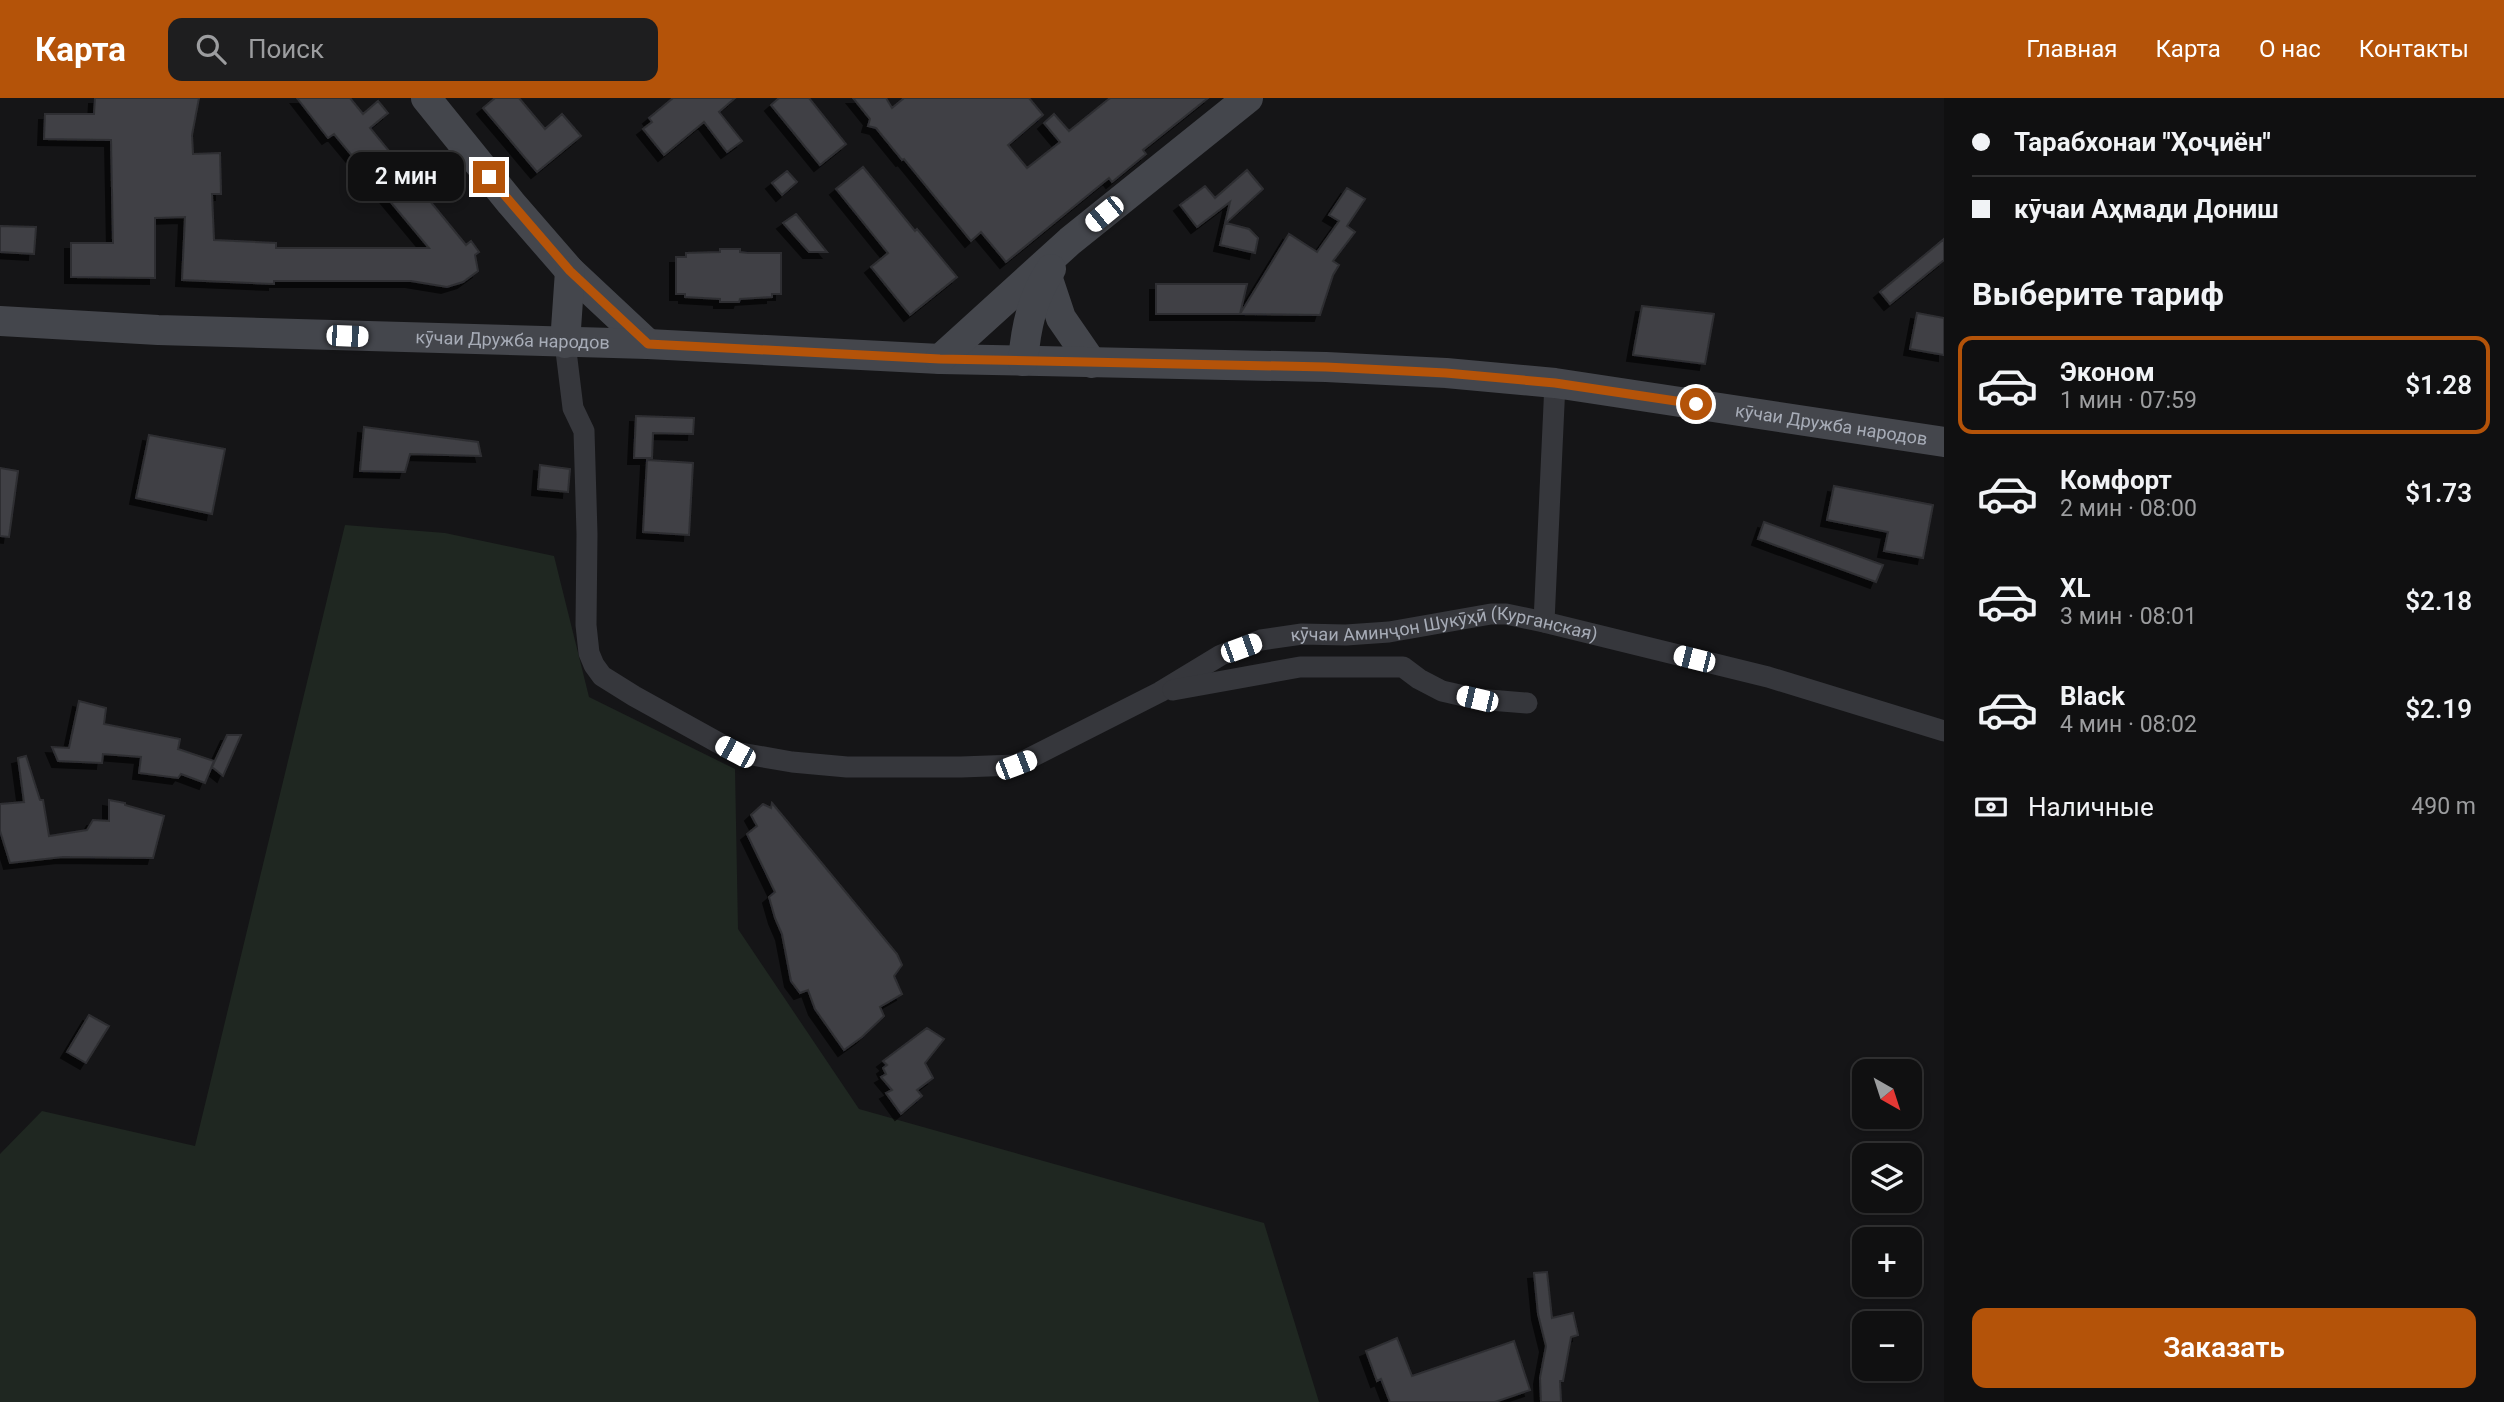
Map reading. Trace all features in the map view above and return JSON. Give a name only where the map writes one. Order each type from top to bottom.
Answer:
[{"type":"main road","points":[[426,98],[570,271],[648,344]]},
{"type":"main road","points":[[940,359],[1070,241],[1248,98]]},
{"type":"main road","points":[[1023,361],[1028,316],[1047,276],[1070,241]]},
{"type":"main road","points":[[565,343],[570,271]]},
{"type":"main road","points":[[1047,276],[1062,318],[1092,363]]},
{"type":"main road","name":"кӯчаи Дружба народов","points":[[0,321],[171,331],[648,344],[940,359],[1326,367],[1446,373],[1555,383],[1944,442]]},
{"type":"street","name":"кӯчаи Аминҷон Шукӯҳӣ (Курганская)","points":[[565,343],[573,408],[584,431],[588,639],[594,665],[602,677],[735,752],[792,762],[847,767],[1016,765],[1160,692],[1221,655],[1261,640],[1302,634],[1389,632],[1491,614],[1506,614],[1544,622],[1768,677],[1944,731]]},
{"type":"street","points":[[1544,622],[1555,383]]},
{"type":"street","points":[[1160,692],[1300,667],[1358,665],[1403,667],[1442,691],[1477,699],[1527,703]]},
{"type":"shaded area","points":[[345,525],[445,533],[554,556],[589,697],[735,769],[738,929],[859,1109],[1264,1223],[1319,1402],[0,1402],[0,1154],[42,1111],[195,1146]]},
{"type":"building","points":[[95,98],[199,98],[192,135],[193,154],[220,153],[221,194],[212,194],[214,240],[276,243],[276,248],[429,248],[334,134],[328,138],[297,98],[350,98],[363,114],[378,101],[388,113],[370,128],[466,245],[471,241],[479,252],[475,255],[478,271],[463,282],[447,287],[411,281],[274,281],[274,284],[182,280],[185,217],[155,218],[155,278],[71,277],[71,243],[113,243],[111,140],[44,139],[45,114],[94,114]]},
{"type":"building","points":[[495,98],[519,98],[545,129],[562,114],[581,136],[537,172],[483,108]]},
{"type":"building","points":[[673,98],[735,98],[719,112],[742,141],[727,152],[704,122],[664,155],[643,129],[652,122],[649,118]]},
{"type":"building","points":[[779,98],[809,98],[846,144],[820,165],[771,105]]},
{"type":"building","points":[[853,98],[886,98],[892,108],[904,98],[1029,98],[1043,115],[1008,145],[1027,168],[1060,142],[1044,123],[1054,114],[1069,131],[1110,98],[1208,98],[1143,150],[1146,154],[1112,182],[1109,178],[1006,262],[981,232],[971,241],[904,159],[902,160],[876,128],[868,126],[870,119]]},
{"type":"building","points":[[863,167],[957,277],[910,315],[871,267],[888,253],[836,189]]},
{"type":"building","points":[[1247,170],[1263,189],[1226,223],[1249,229],[1258,238],[1255,253],[1220,245],[1230,202],[1197,227],[1180,205],[1205,186],[1215,198]]},
{"type":"building","points":[[787,171],[797,182],[782,195],[772,183]]},
{"type":"building","points":[[1347,188],[1365,199],[1347,226],[1355,232],[1333,261],[1339,265],[1320,315],[1240,314],[1289,234],[1317,252],[1339,221],[1329,215]]},
{"type":"building","points":[[796,214],[827,252],[809,252],[783,223]]},
{"type":"building","points":[[0,226],[36,227],[34,254],[0,252]]},
{"type":"building","points":[[1944,239],[1944,260],[1890,304],[1880,292]]},
{"type":"building","points":[[720,249],[740,249],[740,252],[748,253],[781,253],[781,294],[740,299],[739,302],[720,302],[720,299],[676,294],[676,257],[686,257],[686,253],[720,252]]},
{"type":"building","points":[[1156,284],[1247,284],[1240,314],[1156,314]]},
{"type":"building","points":[[1642,306],[1714,314],[1705,364],[1633,355]]},
{"type":"building","points":[[1917,313],[1944,318],[1944,355],[1910,349]]},
{"type":"building","points":[[636,416],[694,418],[693,434],[653,433],[652,458],[634,458]]},
{"type":"building","points":[[364,427],[478,442],[481,456],[410,454],[405,472],[360,471]]},
{"type":"building","points":[[149,435],[225,449],[212,514],[136,498]]},
{"type":"building","points":[[647,460],[693,463],[689,535],[643,532]]},
{"type":"building","points":[[540,465],[570,469],[568,492],[538,489]]},
{"type":"building","points":[[0,468],[18,471],[9,537],[0,536]]},
{"type":"building","points":[[1834,486],[1933,505],[1923,558],[1884,551],[1888,532],[1827,520]]},
{"type":"building","points":[[1764,522],[1883,565],[1876,582],[1758,539]]},
{"type":"building","points":[[79,701],[106,708],[104,724],[180,739],[178,749],[214,761],[205,783],[181,774],[178,778],[139,773],[141,757],[103,754],[102,763],[58,761],[52,747],[69,748]]},
{"type":"building","points":[[227,735],[241,735],[223,776],[212,767]]},
{"type":"building","points":[[26,756],[40,800],[43,800],[49,836],[87,830],[93,820],[109,821],[109,800],[125,803],[164,816],[153,858],[63,857],[10,863],[0,831],[0,804],[24,802],[18,758]]},
{"type":"building","points":[[772,803],[897,954],[902,965],[894,976],[902,994],[880,1007],[884,1016],[844,1050],[815,1009],[808,990],[800,993],[791,981],[782,934],[769,897],[775,892],[747,834],[757,826],[751,815],[763,804],[771,808]]},
{"type":"building","points":[[89,1015],[109,1026],[86,1063],[67,1052]]},
{"type":"building","points":[[927,1028],[944,1039],[925,1063],[933,1078],[917,1090],[922,1096],[901,1114],[886,1093],[892,1090],[881,1077],[886,1074],[883,1068],[887,1065],[883,1061]]},
{"type":"building","points":[[1547,1272],[1552,1318],[1573,1313],[1578,1335],[1571,1337],[1563,1381],[1560,1381],[1561,1402],[1541,1402],[1540,1378],[1546,1346],[1538,1314],[1534,1273]]},
{"type":"building","points":[[1397,1338],[1412,1376],[1514,1341],[1530,1390],[1495,1402],[1390,1402],[1381,1379],[1377,1381],[1366,1351]]},
{"type":"route","points":[[489,177],[570,271],[648,344],[940,359],[1326,367],[1446,373],[1555,383],[1696,404]]}]
